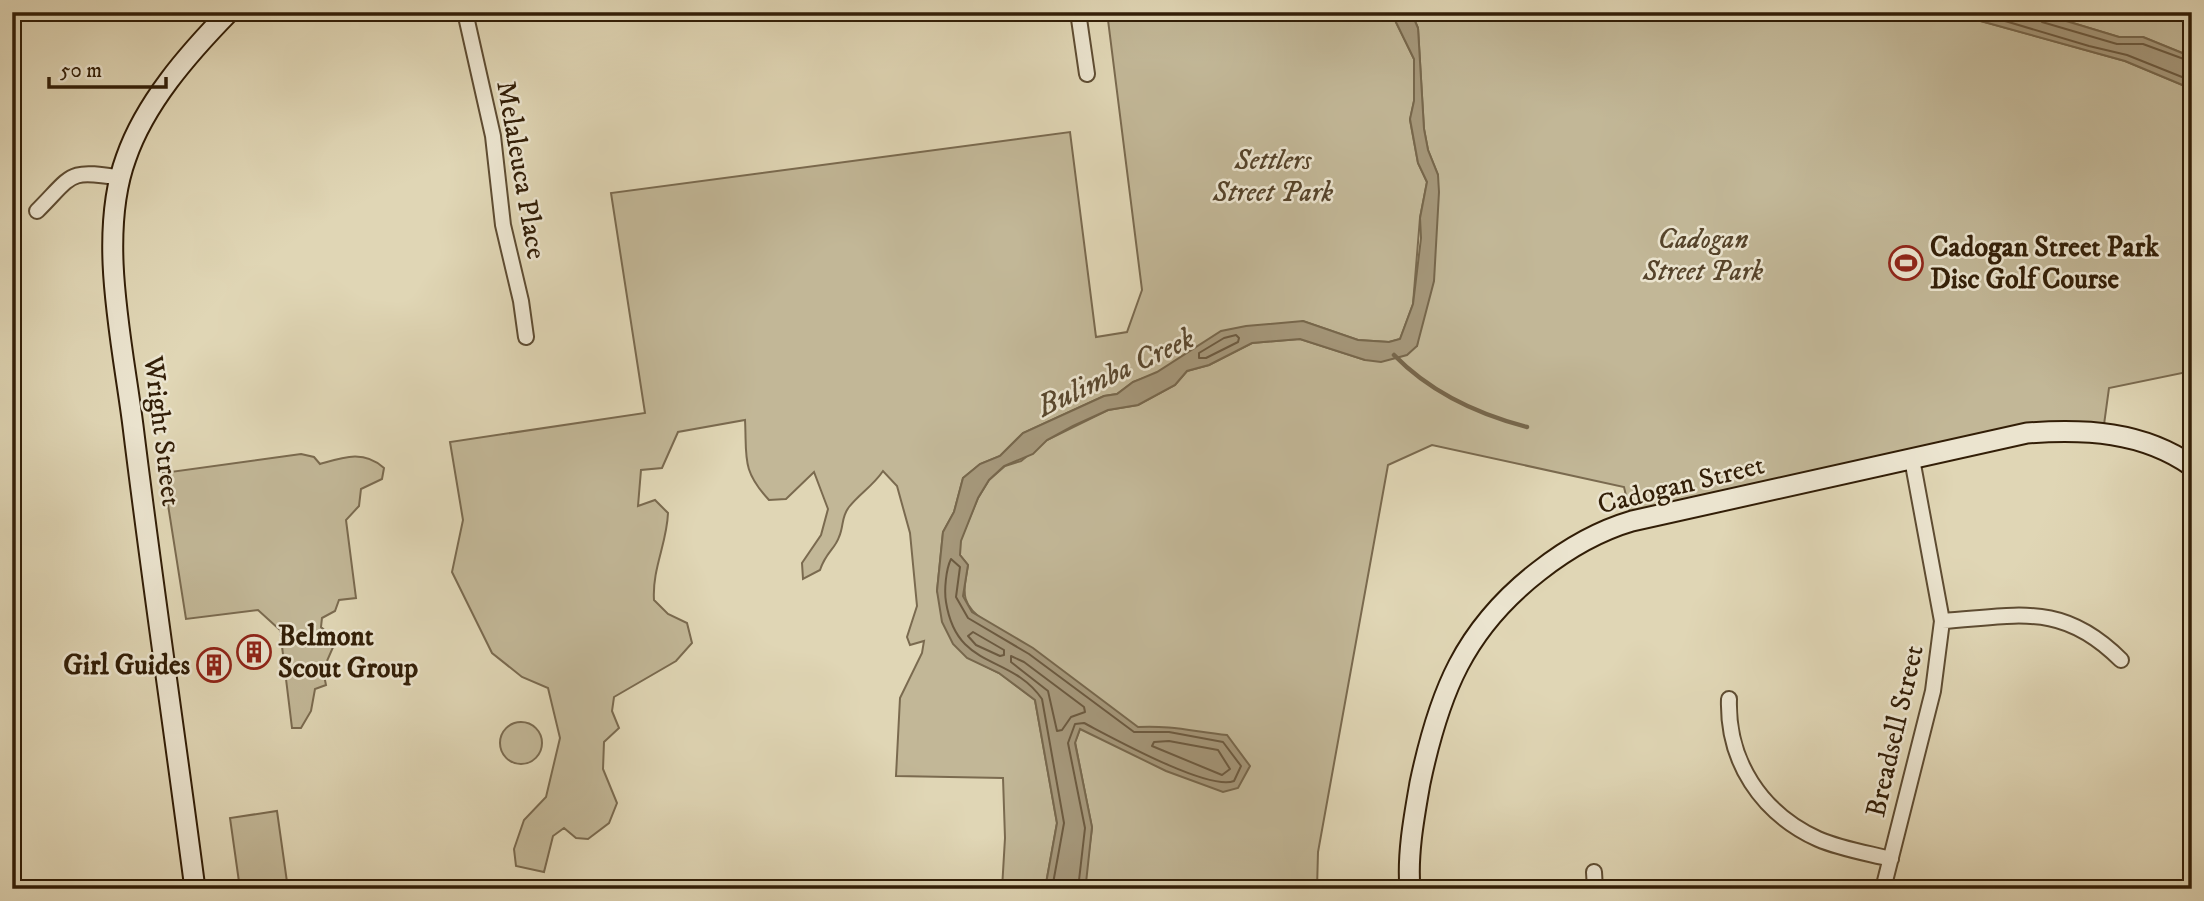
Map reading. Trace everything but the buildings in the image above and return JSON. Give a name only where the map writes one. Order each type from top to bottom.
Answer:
[{"type":"street","name":"Wright Street","points":[[195,889],[116,288],[114,238],[125,159],[146,114],[229,12]]},
{"type":"street","name":"Melaleuca Place","points":[[465,12],[493,136],[503,225],[522,301],[526,337]]},
{"type":"street","points":[[1078,12],[1087,74]]},
{"type":"street","points":[[37,211],[71,177],[83,172],[121,178]]},
{"type":"street","name":"Cadogan Street","points":[[1410,889],[1416,802],[1437,710],[1467,646],[1491,614],[1523,583],[1589,538],[1621,524],[2027,433],[2080,429],[2136,440],[2192,466]]},
{"type":"street","name":"Breadsell Street","points":[[1884,889],[1933,691],[1942,621],[1912,458]]},
{"type":"street","points":[[1942,621],[2050,616],[2073,624],[2100,639],[2121,660]]},
{"type":"street","points":[[1729,699],[1728,727],[1739,763],[1757,792],[1774,810],[1798,829],[1821,840],[1891,859]]},
{"type":"street","points":[[1594,872],[1595,889]]},
{"type":"green space","name":"Settlers Street Park","points":[[1107,12],[1391,12],[1414,59],[1414,101],[1410,120],[1418,163],[1427,182],[1420,218],[1413,304],[1400,339],[1389,342],[1358,340],[1303,321],[1133,382],[1117,394],[1104,396],[1023,433],[1000,456],[980,464],[963,478],[954,512],[943,532],[937,591],[967,657],[999,673],[1035,700],[1057,823],[1045,889],[1002,889],[1005,838],[1003,778],[896,776],[900,698],[922,653],[924,641],[910,645],[907,637],[917,606],[910,533],[897,486],[883,471],[846,511],[841,533],[820,570],[803,579],[802,563],[821,535],[828,509],[814,472],[786,499],[769,500],[754,480],[747,463],[745,420],[678,432],[662,468],[641,470],[638,506],[655,500],[668,513],[655,578],[654,600],[668,614],[687,623],[692,643],[676,661],[614,697],[612,711],[619,728],[604,742],[603,769],[617,803],[609,823],[588,839],[576,838],[564,828],[553,836],[544,872],[516,866],[514,849],[524,820],[546,797],[560,738],[548,688],[522,677],[492,653],[452,572],[463,520],[450,442],[645,413],[611,193],[1070,132],[1096,337],[1127,332],[1142,290]]},
{"type":"green space","name":"Cadogan Street Park","points":[[1411,12],[1948,12],[2125,61],[2192,89],[2192,371],[2109,388],[2103,432],[2080,429],[1632,521],[1624,487],[1432,445],[1388,465],[1318,852],[1317,889],[1084,889],[1092,828],[1075,742],[1080,729],[968,604],[965,584],[968,565],[960,555],[960,541],[978,498],[989,480],[1005,466],[1021,461],[1047,440],[1108,410],[1138,405],[1175,385],[1187,371],[1209,365],[1252,343],[1300,339],[1365,360],[1417,346],[1438,175],[1428,150],[1424,129],[1418,28]]},
{"type":"green space","points":[[2023,12],[2192,12],[2192,57],[2143,37],[2119,37],[2053,17]]},
{"type":"green space","points":[[301,454],[314,457],[320,464],[346,457],[361,457],[384,468],[382,479],[361,489],[359,506],[346,520],[356,598],[339,600],[335,611],[322,618],[321,627],[331,636],[334,645],[323,670],[326,685],[315,689],[311,711],[301,728],[292,728],[280,630],[258,610],[186,619],[163,473]]},
{"type":"green space","points":[[521,722],[536,728],[542,743],[536,758],[521,764],[506,758],[500,743],[506,728]]},
{"type":"green space","points":[[277,811],[288,889],[240,889],[230,818]]},
{"type":"water","points":[[1391,12],[1411,12],[1418,28],[1424,129],[1428,150],[1438,175],[1434,281],[1417,346],[1407,355],[1381,362],[1365,360],[1300,339],[1252,343],[1209,365],[1187,371],[1175,385],[1138,405],[1108,410],[1073,426],[1047,440],[1033,454],[1004,466],[989,480],[978,498],[961,541],[960,555],[968,565],[963,596],[972,612],[1033,648],[1138,727],[1227,735],[1250,766],[1238,788],[1223,792],[1166,771],[1080,729],[1075,743],[1092,827],[1086,883],[1084,889],[1045,889],[1057,823],[1035,700],[999,673],[967,658],[953,644],[942,622],[937,591],[943,532],[954,512],[963,478],[980,464],[1000,456],[1023,433],[1104,396],[1117,394],[1221,331],[1303,321],[1358,340],[1389,342],[1400,339],[1413,304],[1421,238],[1420,218],[1427,182],[1418,163],[1410,119],[1414,101],[1414,59]]},
{"type":"water","points":[[1948,12],[2024,12],[2053,17],[2119,37],[2143,37],[2192,57],[2192,89],[2125,61]]},
{"type":"waterway","points":[[1394,355],[1439,391],[1490,416],[1527,427]]},
{"type":"place","name":"Cadogan Street Park Disc Golf Course","points":[[1906,263]]},
{"type":"place","name":"Belmont Scout Group","points":[[254,652]]},
{"type":"place","name":"Girl Guides","points":[[214,665]]},
{"type":"water label","name":"Bulimba Creek","points":[[1116,373]]}]
